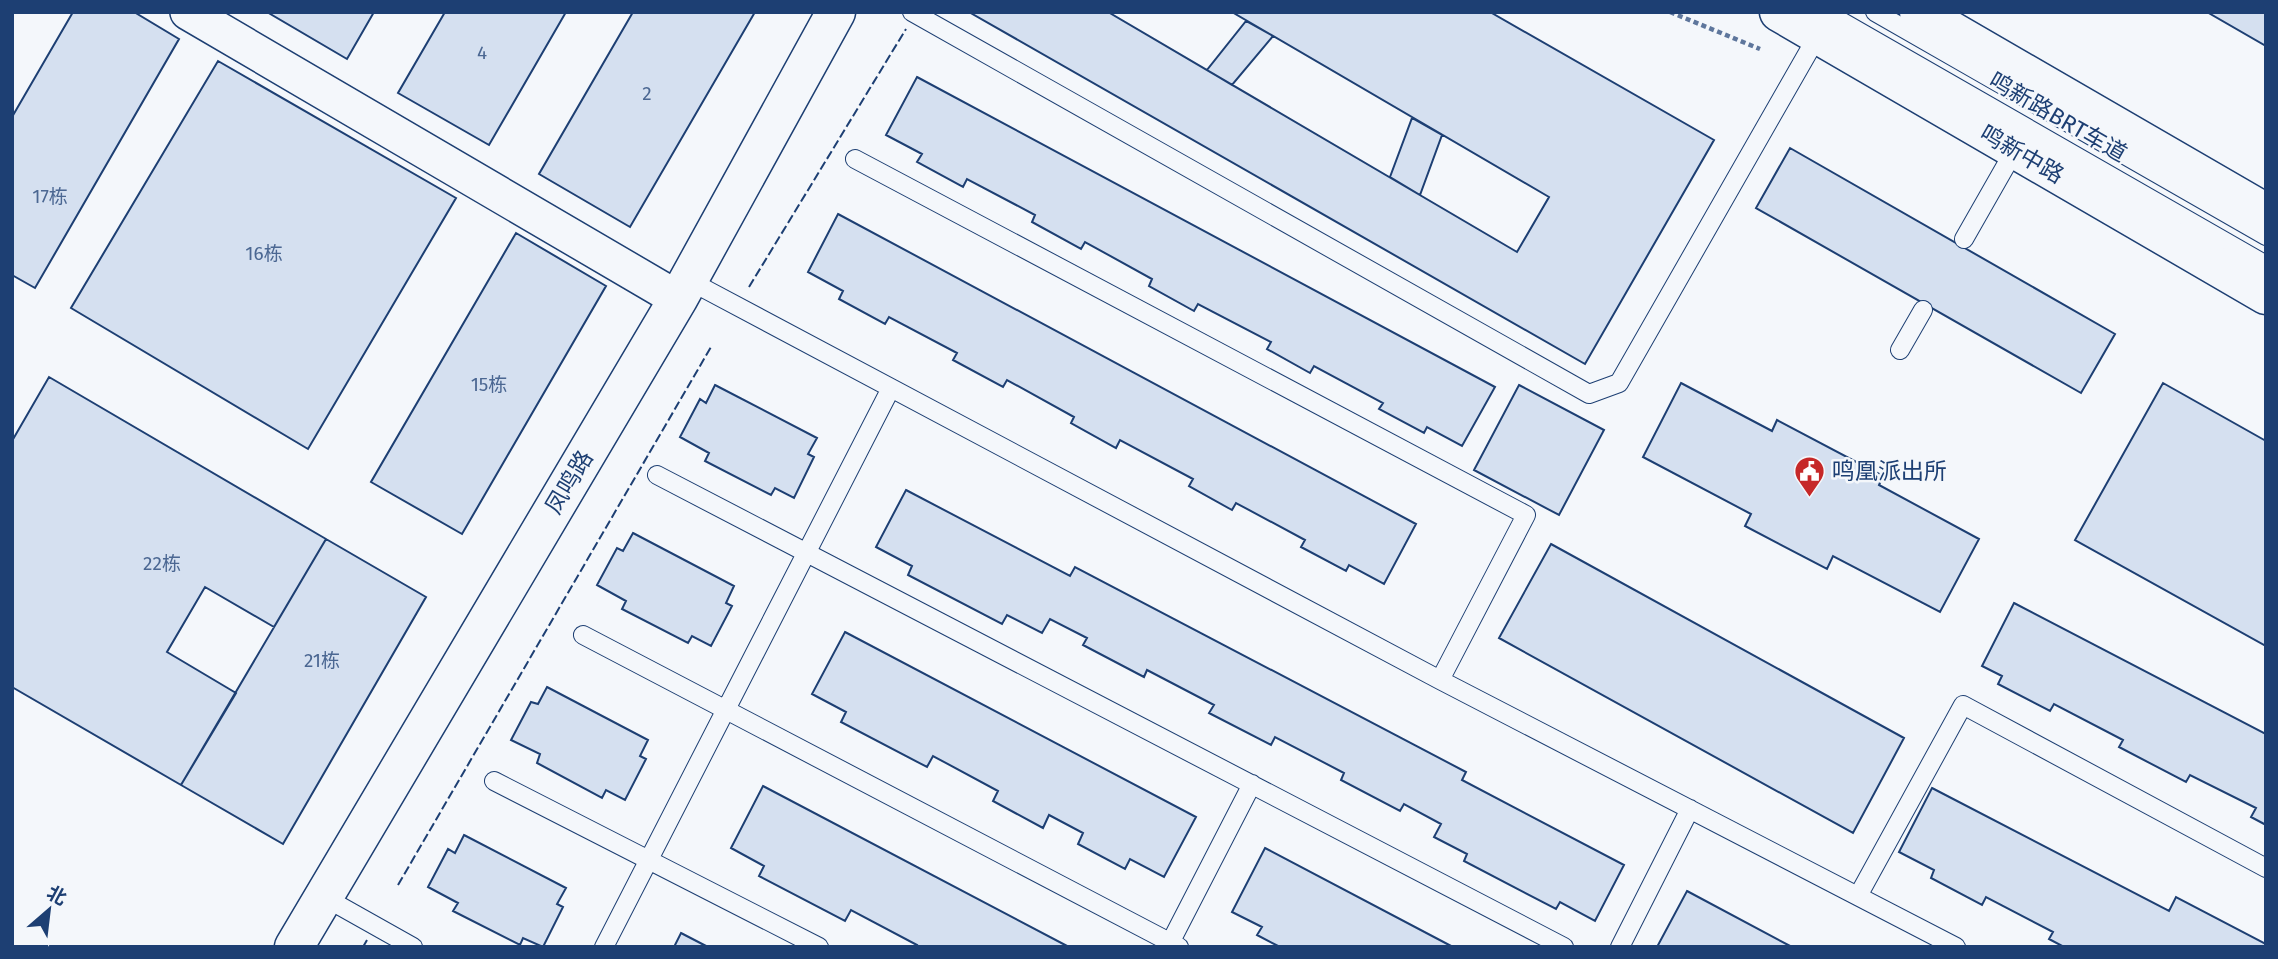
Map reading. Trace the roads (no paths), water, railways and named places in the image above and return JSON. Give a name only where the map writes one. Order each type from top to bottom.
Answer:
[{"type":"street","points":[[188,12],[683,289]]},
{"type":"street","name":"凤鸣路","points":[[294,947],[683,289],[836,12]]},
{"type":"street","name":"鸣新中路","points":[[1779,12],[1822,24],[2021,138],[2266,295]]},
{"type":"street","points":[[1919,12],[2045,98],[2266,213]]},
{"type":"lane","points":[[912,12],[1589,394],[1619,383],[1822,24]]},
{"type":"lane","name":"鸣新路BRT车道","points":[[1875,12],[2045,98],[2266,236]]},
{"type":"lane","points":[[1964,239],[2045,98]]},
{"type":"lane","name":"鸣新路BRT车道","points":[[2021,138],[2266,265]]},
{"type":"lane","points":[[855,159],[1526,515],[1440,680]]},
{"type":"lane","points":[[683,289],[891,388],[1440,680],[1956,947]]},
{"type":"lane","points":[[1900,350],[1923,310]]},
{"type":"lane","points":[[604,947],[891,388]]},
{"type":"lane","points":[[657,475],[1564,947]]},
{"type":"lane","points":[[583,635],[1172,945],[1252,784]]},
{"type":"lane","points":[[1858,896],[1963,705],[2266,867]]},
{"type":"lane","points":[[494,781],[820,947]]},
{"type":"lane","points":[[1619,947],[1690,809]]},
{"type":"lane","points":[[324,897],[413,947]]},
{"type":"place","name":"鸣凰派出所","points":[[1809,498]]}]
